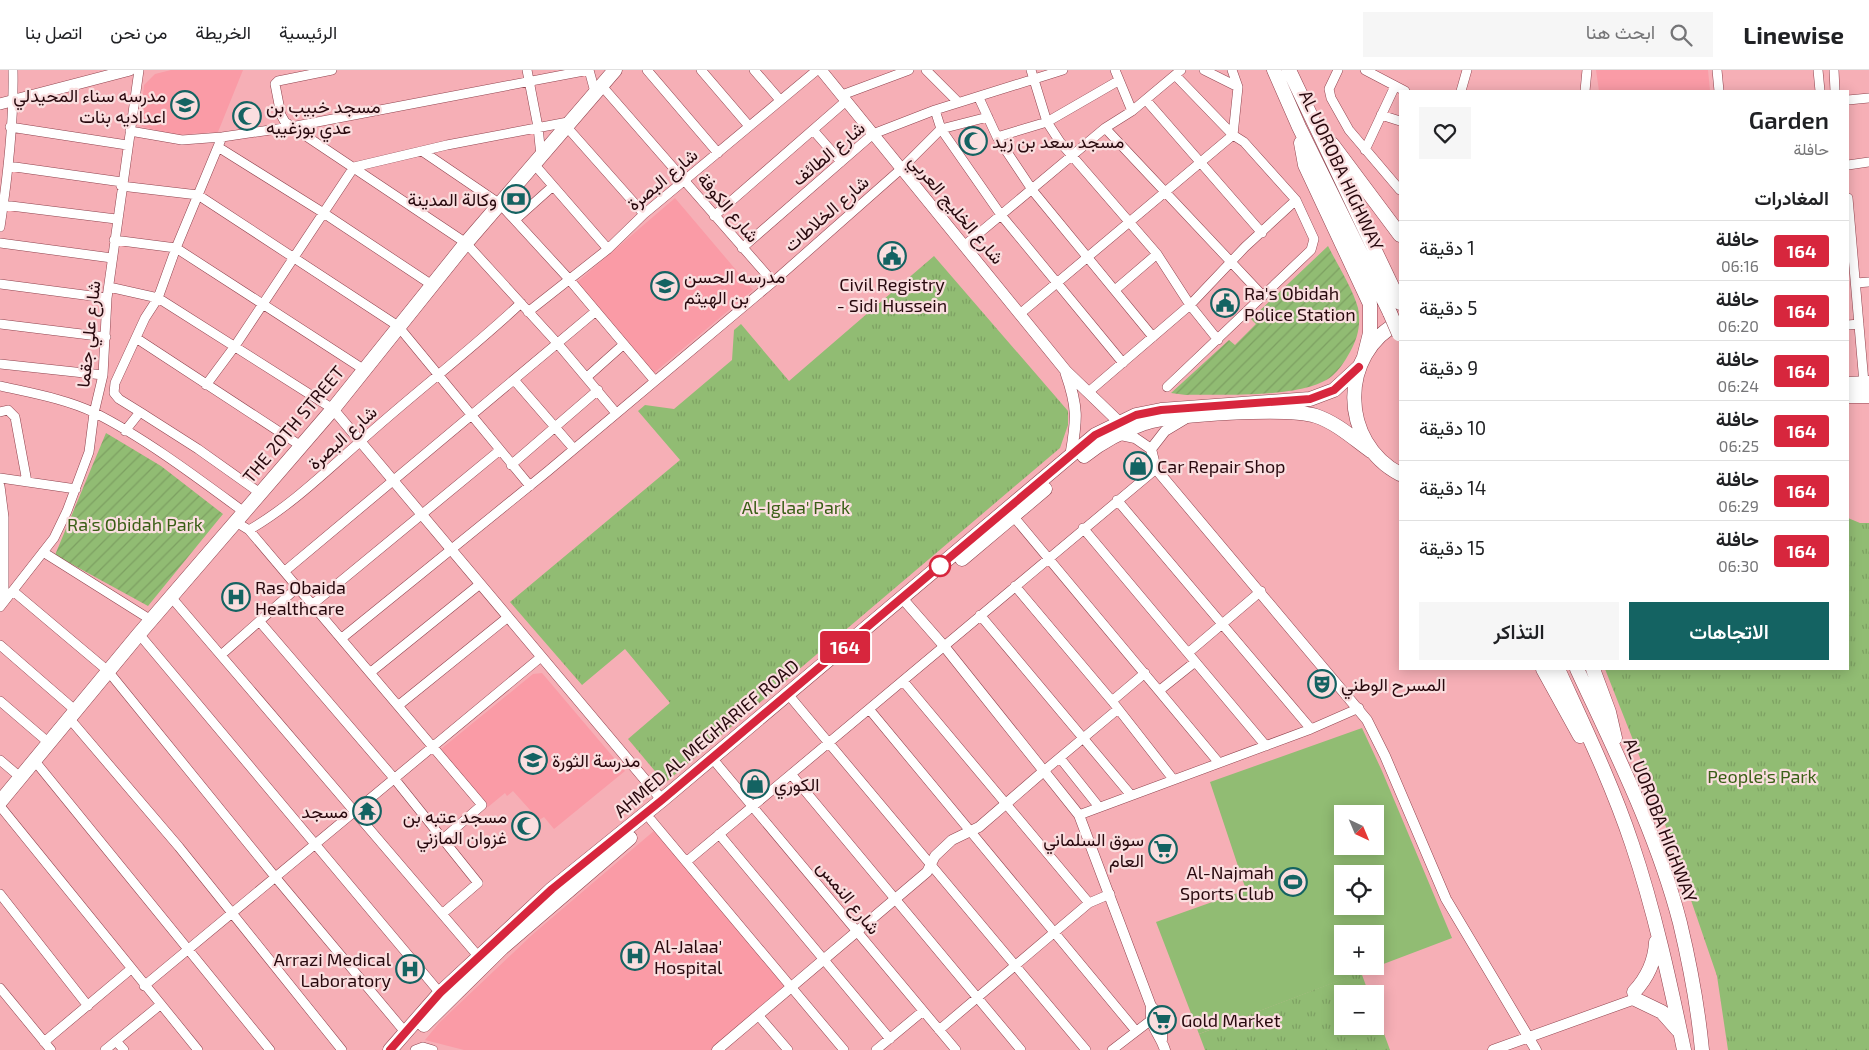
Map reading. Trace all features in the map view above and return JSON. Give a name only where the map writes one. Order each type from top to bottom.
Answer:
[{"type":"main road","points":[[0,104],[130,70]]},
{"type":"main road","name":"THE 20TH STREET","points":[[0,802],[139,634],[333,408],[466,243],[538,160],[567,123],[615,70]]},
{"type":"main road","name":"شارع الخليج العربي","points":[[821,70],[1066,371],[1118,428]]},
{"type":"main road","name":"AL UOROBA HIGHWAY","points":[[1272,70],[1395,318],[1399,332]]},
{"type":"main road","name":"AL UOROBA HIGHWAY","points":[[1289,70],[1399,301]]},
{"type":"main road","points":[[1294,70],[1298,90]]},
{"type":"main road","points":[[1312,116],[1399,234]]},
{"type":"main road","points":[[1299,127],[1305,165],[1370,304],[1370,333],[1355,382],[1354,411],[1363,439],[1371,451],[1381,462],[1399,473]]},
{"type":"main road","name":"AHMED AL MEGHARIEF ROAD","points":[[402,1050],[454,993],[575,877],[662,800],[1013,516],[1118,428],[1136,415],[1184,407],[1310,399],[1334,390],[1362,362],[1395,318]]},
{"type":"main road","name":"شارع الخليج العربي","points":[[1066,371],[1076,407],[1076,424],[1071,454]]},
{"type":"main road","points":[[1849,384],[1867,387]]},
{"type":"main road","points":[[1849,396],[1867,387]]},
{"type":"main road","name":"AHMED AL MEGHARIEF ROAD","points":[[390,1050],[440,993],[478,956],[575,877],[651,820],[905,602],[1071,454],[1095,435],[1147,422],[1187,417],[1278,411],[1303,413],[1327,421],[1371,451]]},
{"type":"main road","points":[[1544,670],[1579,735],[1601,767]]},
{"type":"main road","name":"AL UOROBA HIGHWAY","points":[[1558,670],[1601,767],[1632,845],[1672,987],[1684,1050]]},
{"type":"main road","name":"AL UOROBA HIGHWAY","points":[[1577,670],[1650,835],[1679,921],[1693,982],[1702,1050]]},
{"type":"main road","points":[[1593,670],[1611,719],[1616,754]]},
{"type":"main road","points":[[1654,926],[1656,938],[1653,962],[1635,996],[1662,1012],[1680,1034]]},
{"type":"street","points":[[0,227],[3,205],[3,181],[8,166],[10,127],[14,100],[13,70]]},
{"type":"street","name":"شارع علي جقما","points":[[1,603],[13,591],[54,538],[76,489],[89,452],[94,413],[103,375],[107,298],[116,219],[139,70]]},
{"type":"street","points":[[332,70],[278,81],[275,84],[281,115],[292,127],[466,243],[558,344],[616,413]]},
{"type":"street","points":[[526,70],[538,127],[538,160],[553,186],[608,248]]},
{"type":"street","points":[[130,131],[182,140],[222,137],[292,127],[528,80],[589,70],[598,88]]},
{"type":"street","points":[[647,70],[718,153]]},
{"type":"street","points":[[701,70],[749,126]]},
{"type":"street","points":[[754,70],[780,100]]},
{"type":"street","name":"شارع البصرة","points":[[528,312],[568,278],[608,248],[644,214],[817,70]]},
{"type":"street","points":[[714,216],[813,130],[844,98],[909,70]]},
{"type":"street","points":[[926,70],[958,102]]},
{"type":"street","name":"شارع الطائف","points":[[742,248],[873,134],[958,102],[979,98],[1032,74],[1063,70]]},
{"type":"street","points":[[1115,70],[1132,111]]},
{"type":"street","points":[[1204,70],[1238,87]]},
{"type":"street","points":[[1020,313],[1233,134],[1238,87],[1232,70]]},
{"type":"street","points":[[1338,70],[1330,84],[1330,94],[1349,130],[1365,150],[1397,178]]},
{"type":"street","points":[[1365,70],[1403,90]]},
{"type":"street","points":[[1461,90],[1467,70]]},
{"type":"street","points":[[1585,90],[1587,70]]},
{"type":"street","points":[[1717,70],[1719,90]]},
{"type":"street","points":[[1818,70],[1820,90]]},
{"type":"street","points":[[1834,70],[1835,90]]},
{"type":"street","points":[[965,245],[1033,191],[1106,128],[1132,111],[1178,73],[1296,200],[1312,233],[1314,244],[1312,250],[1167,387]]},
{"type":"street","points":[[1032,74],[1048,122],[1071,157],[1130,220],[1157,254],[1190,305],[1218,340]]},
{"type":"street","points":[[997,137],[1048,122],[1118,80]]},
{"type":"street","points":[[1365,150],[1394,86]]},
{"type":"street","name":"شارع الكوفة","points":[[598,88],[685,180],[714,216],[773,282]]},
{"type":"street","points":[[979,98],[997,137],[1033,191],[1153,337]]},
{"type":"street","points":[[1849,100],[1869,98]]},
{"type":"street","points":[[1146,100],[1262,233]]},
{"type":"street","points":[[935,110],[941,129],[1001,215],[1123,363]]},
{"type":"street","points":[[1381,115],[1399,121]]},
{"type":"street","points":[[941,129],[988,117]]},
{"type":"street","points":[[206,385],[235,346],[322,212],[354,167],[538,127],[567,123],[644,214]]},
{"type":"street","points":[[302,125],[307,137]]},
{"type":"street","points":[[10,127],[127,145]]},
{"type":"street","points":[[1106,128],[1230,263],[1263,296]]},
{"type":"street","name":"شارع الخلاطات","points":[[342,638],[530,486],[773,282],[902,169],[941,129]]},
{"type":"street","points":[[813,130],[841,162]]},
{"type":"street","points":[[222,137],[176,248],[158,298],[136,338],[116,383],[114,393],[119,399],[198,449],[260,493]]},
{"type":"street","points":[[218,148],[322,212],[432,285]]},
{"type":"street","points":[[422,151],[500,204],[568,278],[655,381]]},
{"type":"street","points":[[1849,164],[1869,162]]},
{"type":"street","points":[[8,166],[198,196],[398,326],[437,376],[530,486]]},
{"type":"street","points":[[514,220],[553,186]]},
{"type":"street","points":[[1092,388],[1190,305],[1230,263],[1296,200]]},
{"type":"street","points":[[3,205],[116,219]]},
{"type":"street","points":[[1849,209],[1859,324],[1867,387]]},
{"type":"street","points":[[114,240],[176,248],[363,369]]},
{"type":"street","points":[[0,243],[112,258]]},
{"type":"street","points":[[1115,290],[1157,254]]},
{"type":"street","points":[[1856,283],[1869,282]]},
{"type":"street","points":[[0,284],[107,298]]},
{"type":"street","points":[[109,287],[158,298],[333,408],[424,514],[508,618],[662,800]]},
{"type":"street","name":"شارع البصرة","points":[[249,530],[279,512],[521,303]]},
{"type":"street","points":[[285,571],[596,312]]},
{"type":"street","points":[[0,324],[106,337]]},
{"type":"street","points":[[1849,325],[1859,324]]},
{"type":"street","points":[[136,338],[301,446]]},
{"type":"street","points":[[586,377],[624,344]]},
{"type":"street","points":[[0,364],[103,375]]},
{"type":"street","points":[[515,381],[574,449]]},
{"type":"street","points":[[0,386],[30,392],[94,413],[185,469],[240,517],[482,805],[443,839]]},
{"type":"street","points":[[511,464],[598,390]]},
{"type":"street","points":[[0,412],[8,410],[15,417],[27,482]]},
{"type":"street","points":[[125,431],[140,412]]},
{"type":"street","points":[[1151,449],[1165,431],[1187,417]]},
{"type":"street","points":[[1118,428],[1141,440],[1151,449],[1156,469],[1359,708],[1385,756],[1446,899],[1536,1050]]},
{"type":"street","points":[[313,604],[500,450]]},
{"type":"street","points":[[686,862],[1048,557],[1156,469]]},
{"type":"street","points":[[0,478],[76,489]]},
{"type":"street","points":[[0,486],[4,517],[1,603]]},
{"type":"street","points":[[1118,500],[1311,729]]},
{"type":"street","points":[[1013,516],[1219,763]]},
{"type":"street","points":[[1084,528],[1266,746]]},
{"type":"street","points":[[43,552],[151,620]]},
{"type":"street","points":[[371,672],[480,584]]},
{"type":"street","points":[[1015,586],[1112,701],[1173,779]]},
{"type":"street","points":[[221,655],[298,587]]},
{"type":"street","points":[[13,591],[108,671],[276,878],[405,1032]]},
{"type":"street","points":[[1188,653],[1261,592]]},
{"type":"street","points":[[171,597],[478,956]]},
{"type":"street","points":[[905,602],[944,646],[1079,814],[1151,1006],[1155,1026],[1164,1045]]},
{"type":"street","points":[[980,615],[1130,794]]},
{"type":"street","points":[[399,705],[508,618]]},
{"type":"street","points":[[260,622],[393,777],[478,883],[442,914]]},
{"type":"street","points":[[139,634],[440,993]]},
{"type":"street","points":[[0,645],[73,714],[342,1050]]},
{"type":"street","points":[[144,986],[356,812],[393,777],[541,657]]},
{"type":"street","points":[[1160,690],[1195,662]]},
{"type":"street","points":[[1112,701],[1145,673]]},
{"type":"street","points":[[903,681],[1089,903]]},
{"type":"street","points":[[792,699],[1086,1050]]},
{"type":"street","points":[[0,701],[49,743]]},
{"type":"street","points":[[1079,814],[1311,729],[1359,708]]},
{"type":"street","points":[[869,709],[1138,1029]]},
{"type":"street","points":[[718,1050],[894,898],[927,872],[935,856],[952,840],[971,831],[1118,709]]},
{"type":"street","points":[[1060,758],[1099,806]]},
{"type":"street","points":[[0,760],[20,777]]},
{"type":"street","points":[[34,760],[270,1050]]},
{"type":"street","name":"شارع النمس","points":[[717,764],[924,1011],[952,1048]]},
{"type":"street","points":[[791,774],[1020,1050]]},
{"type":"street","points":[[0,806],[130,969],[198,1050]]},
{"type":"street","points":[[651,820],[844,1050]]},
{"type":"street","points":[[719,834],[890,1039]]},
{"type":"street","points":[[0,894],[88,1006]]},
{"type":"street","points":[[939,1030],[1014,964],[1089,903],[1110,894]]},
{"type":"street","points":[[44,1042],[130,969]]},
{"type":"street","points":[[0,988],[51,1050]]},
{"type":"street","points":[[1493,1050],[1541,1031],[1549,1025],[1635,996]]},
{"type":"street","points":[[106,1050],[160,1005]]},
{"type":"street","points":[[1151,1006],[1160,1016],[1155,1026]]},
{"type":"street","points":[[876,1050],[924,1011]]},
{"type":"street","points":[[758,1015],[788,1050]]},
{"type":"street","points":[[1112,1050],[1138,1029],[1155,1026]]},
{"type":"street","points":[[116,1041],[124,1050]]},
{"type":"street","points":[[415,1050],[418,1048],[433,1050]]},
{"type":"shaded area","name":"مدرسه سناء المحيدلي اعداديه بنات","points":[[171,70],[243,70],[218,132],[175,135],[140,126],[144,85],[155,74]]},
{"type":"shaded area","points":[[1596,70],[1708,70],[1710,90],[1599,90]]},
{"type":"shaded area","name":"مدرسه الحسن بن الهيثم","points":[[675,198],[753,290],[654,373],[577,282]]},
{"type":"shaded area","name":"مدرسة الثورة","points":[[542,673],[625,771],[554,829],[544,817],[539,820],[513,791],[507,796],[505,793],[488,807],[441,749],[533,674]]},
{"type":"shaded area","name":"Al-Jalaa' Hospital","points":[[655,830],[786,987],[711,1050],[464,1050],[425,1040],[439,1023],[533,934]]},
{"type":"green space","points":[[1328,246],[1352,293],[1359,314],[1359,325],[1355,341],[1346,359],[1335,374],[1303,389],[1283,392],[1220,395],[1171,393],[1229,340],[1235,345],[1256,324],[1251,319]]},
{"type":"green space","name":"Al-Iglaa' Park","points":[[934,256],[1068,411],[1068,425],[1060,448],[665,783],[628,739],[670,703],[625,649],[582,685],[510,602],[680,460],[638,411],[645,405],[674,409],[732,360],[734,330],[741,324],[789,381]]},
{"type":"green space","name":"Ra's Obidah Park","points":[[106,433],[161,466],[223,514],[148,606],[55,555]]},
{"type":"green space","name":"People's Park","points":[[1849,518],[1860,523],[1869,523],[1869,1050],[1728,1050],[1717,976],[1656,798],[1605,670],[1849,670]]},
{"type":"green space","name":"Al-Najmah Sports Club","points":[[1362,728],[1452,938],[1384,964],[1384,925],[1334,925],[1334,975],[1354,975],[1199,1034],[1156,922],[1246,890],[1210,782]]},
{"type":"green space","points":[[1353,975],[1362,975],[1366,985],[1334,985],[1334,1035],[1384,1034],[1390,1050],[1205,1050],[1199,1034]]},
{"type":"bus line","name":"164","points":[[390,1050],[440,993],[552,889],[662,800],[1095,435],[1116,423],[1136,415],[1161,410],[1310,399],[1334,390],[1359,367]]},
{"type":"place","name":"مدرسه سناء المحيدلي اعداديه بنات","points":[[185,105]]},
{"type":"place","name":"مسجد خبيب بن عدي بوزغيبه","points":[[247,116]]},
{"type":"place","name":"مسجد سعد بن زيد","points":[[973,141]]},
{"type":"place","name":"وكالة المدينة","points":[[516,199]]},
{"type":"place","name":"Civil Registry - Sidi Hussein","points":[[892,256]]},
{"type":"place","name":"مدرسه الحسن بن الهيثم","points":[[665,286]]},
{"type":"place","name":"Ra's Obidah Police Station","points":[[1225,303]]},
{"type":"place","name":"Car Repair Shop","points":[[1138,466]]},
{"type":"place","name":"Ras Obaida Healthcare","points":[[236,597]]},
{"type":"place","name":"المسرح الوطني","points":[[1322,684]]},
{"type":"place","name":"مدرسة الثورة","points":[[533,760]]},
{"type":"place","name":"الكوري","points":[[755,784]]},
{"type":"place","name":"مسجد","points":[[367,811]]},
{"type":"place","name":"مسجد عتبه بن غزوان المازني","points":[[526,826]]},
{"type":"place","name":"سوق السلماني العام","points":[[1163,849]]},
{"type":"place","name":"Al-Najmah Sports Club","points":[[1293,882]]},
{"type":"place","name":"Al-Jalaa' Hospital","points":[[635,956]]},
{"type":"place","name":"Arrazi Medical Laboratory","points":[[410,969]]},
{"type":"place","name":"Gold Market","points":[[1162,1020]]}]
